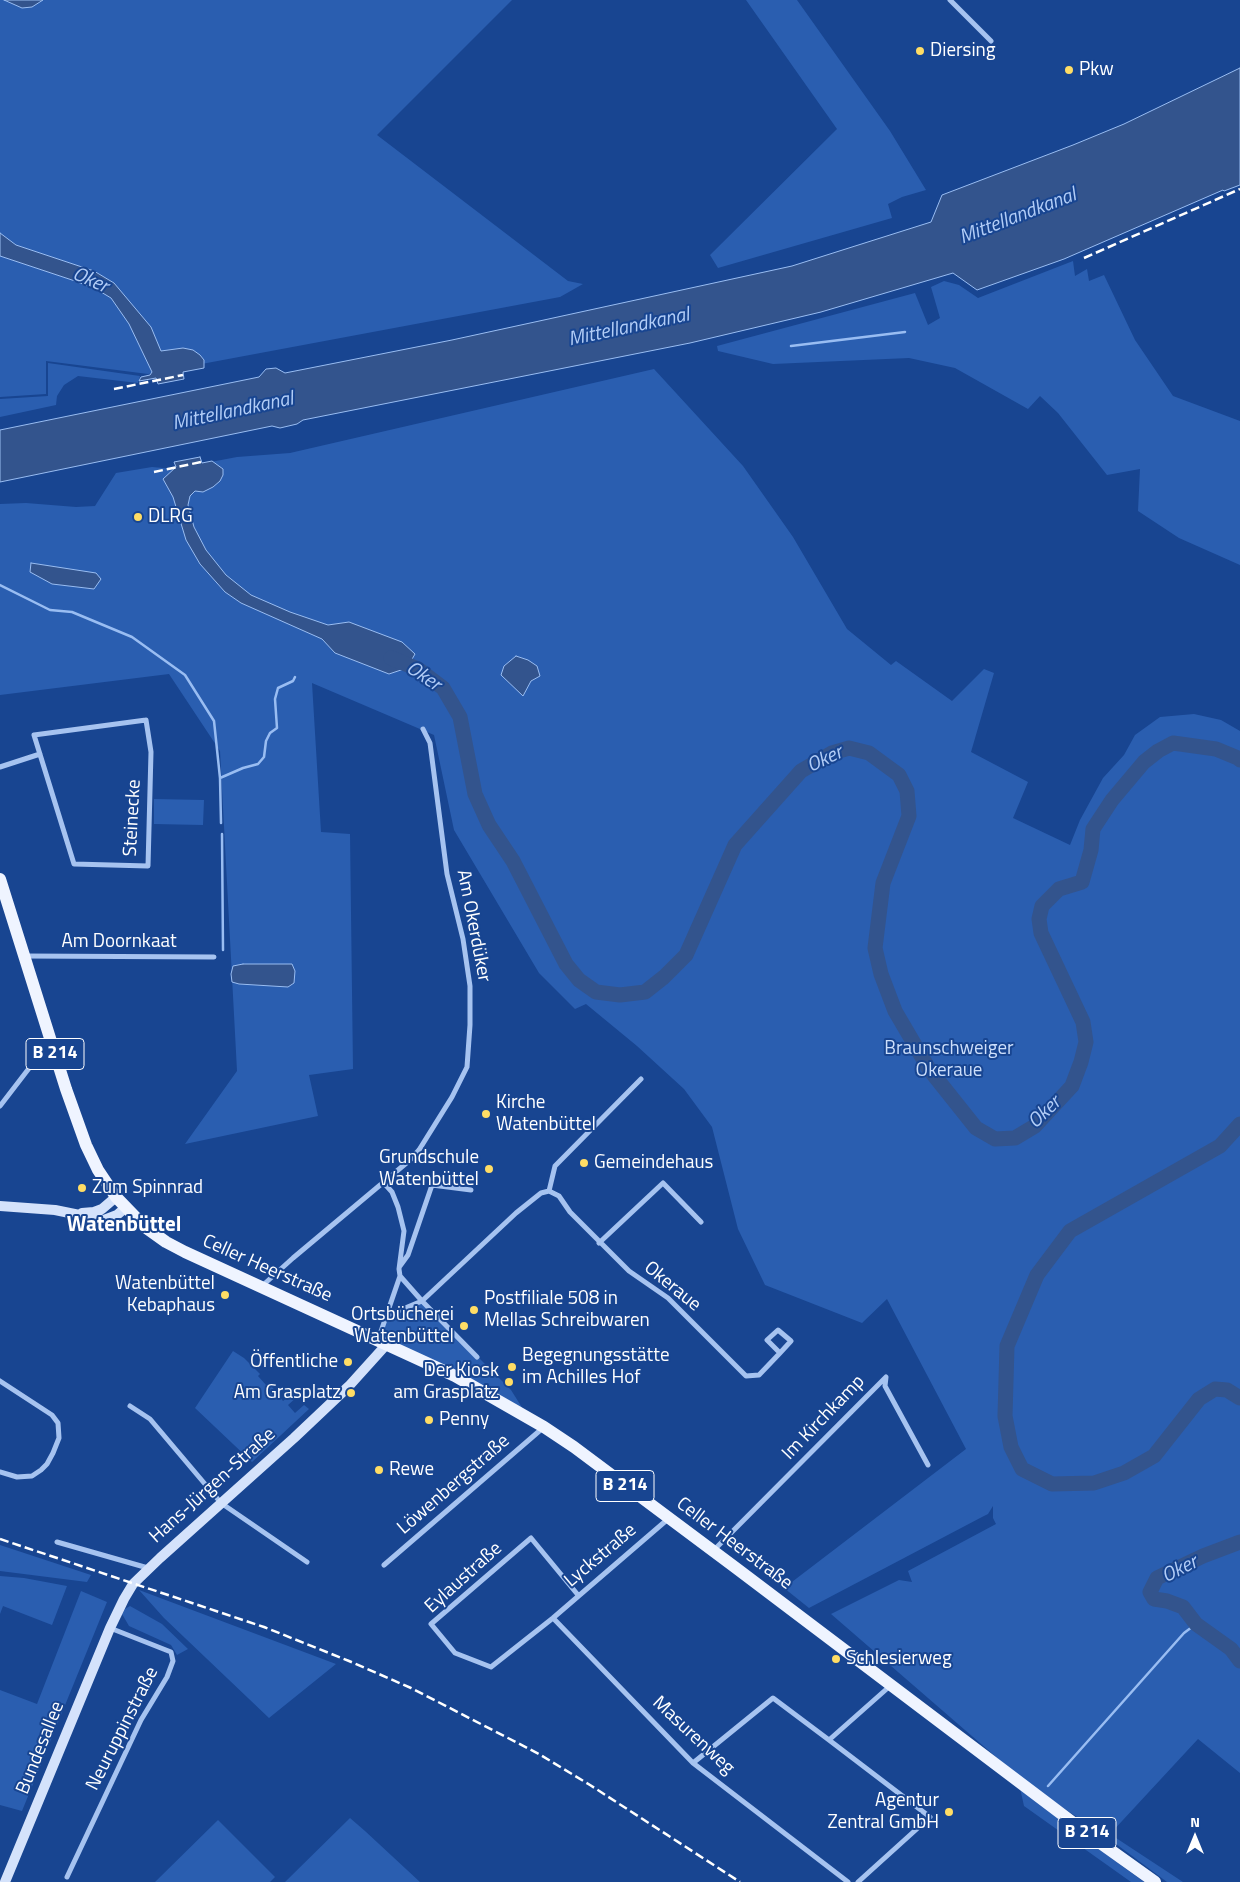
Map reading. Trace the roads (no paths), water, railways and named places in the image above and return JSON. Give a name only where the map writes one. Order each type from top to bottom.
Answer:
[{"type":"main road","name":"Celler Heerstraße","points":[[0,879],[86,1145],[98,1170],[116,1197],[145,1227],[166,1242],[468,1382],[544,1427],[1092,1837],[1155,1882]]},
{"type":"main road","points":[[74,1213],[94,1212],[102,1209],[116,1197]]},
{"type":"main road","points":[[0,1206],[74,1213],[104,1220],[112,1218],[125,1208]]},
{"type":"main road","name":"Hans-Jürgen-Straße","points":[[110,1628],[129,1590],[148,1568],[294,1438],[353,1382],[382,1343]]},
{"type":"main road","name":"Bundesallee","points":[[5,1882],[110,1628]]},
{"type":"street","points":[[950,0],[990,41]]},
{"type":"street","name":"Steinecke","points":[[146,720],[151,752],[148,866],[74,864],[40,754],[34,735],[146,720]]},
{"type":"street","name":"Am Okerdüker","points":[[262,1286],[419,1150],[461,1081],[467,1067],[470,986],[463,940],[447,874],[430,743],[423,728]]},
{"type":"street","points":[[0,767],[40,754]]},
{"type":"street","name":"Am Doornkaat","points":[[25,956],[214,957]]},
{"type":"street","points":[[0,1106],[51,1041]]},
{"type":"street","points":[[386,1316],[422,1301],[516,1213],[541,1193],[549,1191],[555,1166],[640,1079]]},
{"type":"street","points":[[382,1343],[386,1316],[400,1276],[399,1269],[404,1231],[402,1218],[392,1192],[383,1182]]},
{"type":"street","points":[[599,1243],[663,1183],[701,1222]]},
{"type":"street","points":[[399,1269],[408,1254],[432,1185],[470,1190]]},
{"type":"street","name":"Okeraue","points":[[549,1191],[559,1196],[570,1212],[599,1243],[629,1271],[668,1298],[746,1376],[759,1375],[780,1353],[791,1341],[778,1330],[767,1340],[780,1353]]},
{"type":"street","points":[[400,1276],[477,1358]]},
{"type":"street","name":"Im Kirchkamp","points":[[712,1552],[886,1377],[885,1386],[928,1466]]},
{"type":"street","points":[[0,1381],[52,1415],[58,1423],[59,1438],[54,1453],[41,1470],[32,1476],[17,1477],[0,1472]]},
{"type":"street","points":[[130,1406],[150,1418],[221,1503],[307,1562]]},
{"type":"street","name":"Löwenbergstraße","points":[[384,1565],[544,1427]]},
{"type":"street","name":"Lyckstraße","points":[[553,1618],[668,1518]]},
{"type":"street","name":"Eylaustraße","points":[[553,1618],[491,1667],[455,1653],[431,1624],[531,1538],[578,1595]]},
{"type":"street","points":[[57,1542],[148,1568]]},
{"type":"street","name":"Masurenweg","points":[[553,1618],[693,1762],[848,1882]]},
{"type":"street","name":"Neuruppinstraße","points":[[67,1878],[141,1720],[174,1661],[171,1652],[110,1628]]},
{"type":"street","points":[[829,1740],[890,1686]]},
{"type":"street","points":[[693,1762],[773,1698],[930,1817],[858,1882]]},
{"type":"water","points":[[4,0],[43,0],[32,7],[22,8]]},
{"type":"water","name":"Mittellandkanal","points":[[1240,68],[1240,185],[1223,190],[1064,259],[977,290],[953,273],[821,312],[690,343],[303,420],[297,424],[280,428],[272,426],[0,482],[0,430],[259,377],[266,369],[276,368],[285,373],[452,340],[792,266],[931,222],[942,195],[1124,124]]},
{"type":"water","points":[[0,233],[16,245],[94,271],[114,283],[151,327],[161,351],[183,348],[193,350],[204,360],[204,368],[183,372],[184,379],[158,384],[156,378],[139,381],[141,377],[150,375],[152,372],[129,324],[111,298],[96,289],[75,281],[0,256]]},
{"type":"water","points":[[200,457],[202,463],[212,461],[223,469],[223,475],[220,481],[213,487],[203,492],[195,491],[190,496],[188,505],[194,527],[206,550],[226,575],[251,595],[290,612],[328,625],[349,622],[402,642],[415,654],[407,668],[389,674],[335,653],[322,639],[241,603],[225,592],[200,564],[186,540],[173,497],[163,479],[176,467],[174,462]]},
{"type":"water","points":[[31,563],[96,573],[101,579],[94,589],[52,584],[30,572]]},
{"type":"water","points":[[516,656],[528,660],[537,666],[540,676],[531,681],[523,696],[501,675],[504,666]]},
{"type":"water","points":[[243,964],[292,964],[295,971],[294,983],[288,987],[232,982],[233,966]]},
{"type":"waterway","points":[[791,346],[905,332]]},
{"type":"waterway","points":[[0,585],[50,610],[72,612],[132,637],[185,675],[214,721],[220,778],[221,823]]},
{"type":"waterway","name":"Oker","points":[[391,658],[418,669],[443,688],[460,717],[475,794],[489,825],[513,861],[566,964],[579,980],[596,992],[620,995],[645,992],[664,977],[686,955],[735,845],[801,771],[832,753],[849,748],[869,753],[899,775],[907,791],[909,816],[883,883],[875,948],[881,974],[895,1011],[929,1069],[976,1128],[995,1139],[1015,1138],[1035,1126],[1072,1086],[1086,1042],[1083,1022],[1041,933],[1039,919],[1042,906],[1059,889],[1082,882],[1091,850],[1093,829],[1112,800],[1144,762],[1158,751],[1173,743],[1216,749],[1240,760]]},
{"type":"waterway","points":[[220,778],[258,764],[264,757],[266,741],[270,733],[277,728],[275,699],[278,688],[293,681],[295,677]]},
{"type":"waterway","points":[[222,834],[223,950]]},
{"type":"waterway","name":"Oker","points":[[1240,1124],[1220,1146],[1070,1231],[1037,1275],[1007,1346],[1005,1416],[1011,1447],[1022,1469],[1052,1484],[1094,1483],[1124,1473],[1154,1456],[1199,1399],[1215,1389],[1227,1390],[1240,1398]]},
{"type":"waterway","name":"Oker","points":[[1240,1542],[1203,1556],[1157,1578],[1150,1592],[1154,1599],[1167,1601],[1183,1607],[1196,1624],[1231,1649],[1240,1661]]},
{"type":"waterway","points":[[1048,1786],[1184,1633],[1196,1624]]},
{"type":"railway","points":[[1084,258],[1240,189]]},
{"type":"railway","points":[[114,389],[183,375]]},
{"type":"railway","points":[[154,472],[201,462]]},
{"type":"railway","points":[[0,1539],[264,1627],[411,1688],[539,1754],[740,1882]]},
{"type":"place","name":"Diersing","points":[[920,51]]},
{"type":"place","name":"Pkw","points":[[1069,70]]},
{"type":"place","name":"DLRG","points":[[138,517]]},
{"type":"place","name":"Kirche Watenbüttel","points":[[486,1114]]},
{"type":"place","name":"Gemeindehaus","points":[[584,1163]]},
{"type":"place","name":"Grundschule Watenbüttel","points":[[489,1169]]},
{"type":"place","name":"Zum Spinnrad","points":[[82,1188]]},
{"type":"place","name":"Watenbüttel Kebaphaus","points":[[225,1295]]},
{"type":"place","name":"Postfiliale 508 in Mellas Schreibwaren","points":[[474,1310]]},
{"type":"place","name":"Ortsbücherei Watenbüttel","points":[[464,1326]]},
{"type":"place","name":"Öffentliche","points":[[348,1362]]},
{"type":"place","name":"Begegnungsstätte im Achilles Hof","points":[[512,1367]]},
{"type":"place","name":"Der Kiosk am Grasplatz","points":[[509,1382]]},
{"type":"place","name":"Am Grasplatz","points":[[351,1393]]},
{"type":"place","name":"Penny","points":[[429,1420]]},
{"type":"place","name":"Rewe","points":[[379,1470]]},
{"type":"place","name":"Schlesierweg","points":[[836,1659]]},
{"type":"place","name":"Agentur Zentral GmbH","points":[[949,1812]]},
{"type":"district","name":"Watenbüttel","points":[[124,1226]]},
{"type":"park label","name":"Braunschweiger Okeraue","points":[[949,1060]]}]
